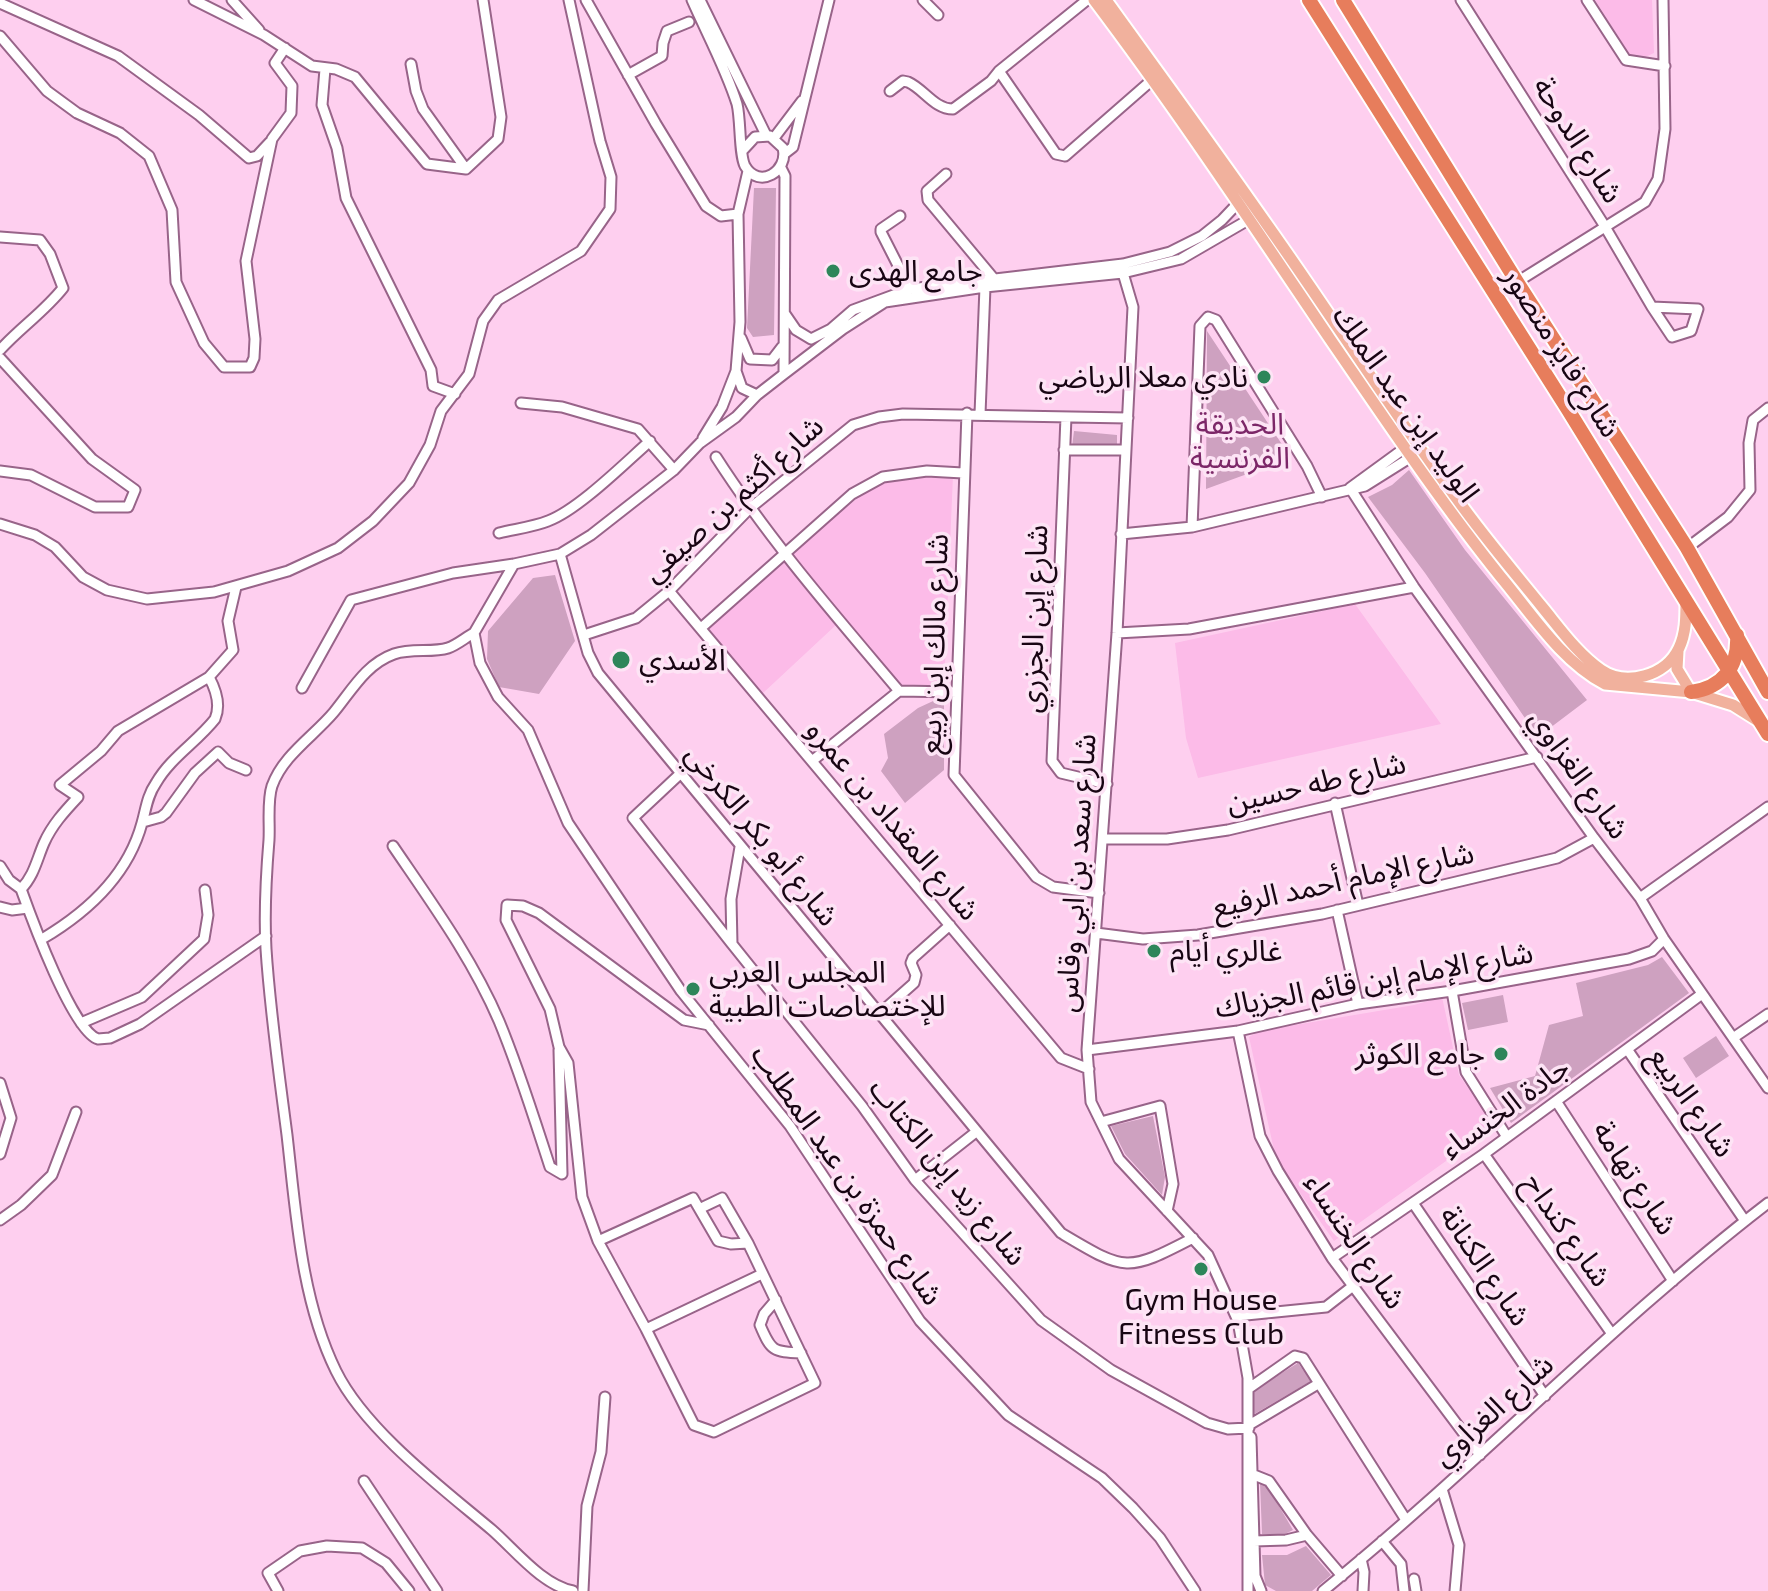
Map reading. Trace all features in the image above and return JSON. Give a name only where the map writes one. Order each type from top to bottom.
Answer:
[{"type":"highway","name":"شارع فايز منصور","points":[[1309,0],[1567,408],[1764,728]]},
{"type":"highway","name":"شارع فايز منصور","points":[[1343,0],[1517,282],[1687,548],[1768,692]]},
{"type":"highway","points":[[1691,692],[1714,686],[1728,672],[1736,658],[1737,633]]},
{"type":"main road","name":"الوليد إبن عبد الملك","points":[[1094,0],[1242,198]]},
{"type":"main road","name":"الوليد إبن عبد الملك","points":[[1106,0],[1477,547],[1563,651],[1593,678],[1605,684],[1691,692],[1733,705],[1764,728]]},
{"type":"main road","name":"الوليد إبن عبد الملك","points":[[1413,449],[1566,637],[1590,661],[1602,671],[1622,678],[1655,673]]},
{"type":"main road","points":[[1686,601],[1685,628],[1678,651],[1677,669],[1691,692]]},
{"type":"main road","points":[[1661,689],[1655,673],[1678,651]]},
{"type":"street","points":[[194,0],[264,35],[312,66],[336,69],[355,77],[427,164],[466,169]]},
{"type":"street","points":[[232,0],[264,35]]},
{"type":"street","points":[[466,169],[498,139],[501,117],[483,0]]},
{"type":"street","points":[[0,524],[35,535],[55,547],[83,577],[107,590],[147,599],[236,587],[288,571],[338,548],[373,521],[409,483],[430,445],[441,411],[469,374],[483,321],[498,300],[581,251],[610,209],[611,177],[569,0]]},
{"type":"street","points":[[586,0],[706,206],[721,216],[738,214]]},
{"type":"street","points":[[692,0],[737,106],[744,165],[748,171],[765,177],[781,168]]},
{"type":"street","points":[[700,0],[770,137]]},
{"type":"street","points":[[784,154],[793,147],[829,0]]},
{"type":"street","points":[[923,0],[938,15]]},
{"type":"street","points":[[890,91],[903,81],[908,82],[934,102],[953,109],[1087,0]]},
{"type":"street","name":"شارع الدوحة","points":[[1461,0],[1604,225],[1652,307],[1672,337],[1691,331],[1698,309],[1652,307]]},
{"type":"street","points":[[1587,0],[1626,60],[1665,66]]},
{"type":"street","points":[[1517,282],[1645,202],[1658,179],[1665,129],[1663,0]]},
{"type":"street","points":[[0,3],[118,56],[199,115],[249,158],[257,156],[291,113],[292,86],[275,63],[285,48]]},
{"type":"street","points":[[628,75],[662,56],[667,31],[689,22]]},
{"type":"street","points":[[0,36],[47,91],[77,113],[120,133],[149,156],[172,210],[176,282],[204,343],[224,367],[250,367],[254,358],[255,339],[246,261],[272,139]]},
{"type":"street","points":[[411,64],[423,109],[466,169]]},
{"type":"street","points":[[325,69],[322,105],[337,148],[346,198],[431,370],[433,386],[455,394]]},
{"type":"street","points":[[999,71],[1060,156],[1065,156],[1152,80]]},
{"type":"street","points":[[770,137],[804,98]]},
{"type":"street","points":[[743,150],[755,137],[770,137],[779,142],[784,154],[781,168],[785,176],[784,374]]},
{"type":"street","points":[[700,443],[722,407],[736,371],[739,335],[738,214],[748,171]]},
{"type":"street","points":[[946,174],[927,191],[928,200],[994,279]]},
{"type":"street","points":[[785,314],[796,330],[811,339],[831,329],[853,310],[910,289],[1123,268],[1170,252],[1202,236],[1242,198]]},
{"type":"street","points":[[900,216],[881,232],[910,289]]},
{"type":"street","points":[[302,688],[351,600],[453,573],[560,554],[591,535],[674,470],[700,443],[736,417],[784,374],[885,302],[1181,259],[1254,216]]},
{"type":"street","points":[[0,237],[40,240],[50,254],[63,288],[0,350]]},
{"type":"street","name":"شارع سعد بن ابي وقاس","points":[[1123,268],[1133,307],[1117,633],[1087,1050],[1091,1102],[1119,1159],[1208,1255],[1236,1316],[1248,1389],[1248,1591]]},
{"type":"street","points":[[980,414],[985,287]]},
{"type":"street","points":[[1192,527],[1200,326],[1208,317],[1216,320],[1307,466],[1322,497]]},
{"type":"street","points":[[739,335],[750,359],[772,360],[783,347]]},
{"type":"street","points":[[0,358],[92,459],[135,490],[128,507],[95,507],[31,475],[0,471]]},
{"type":"street","points":[[736,371],[742,388],[757,395]]},
{"type":"street","points":[[521,403],[562,407],[638,429],[674,470]]},
{"type":"street","points":[[1687,548],[1728,517],[1750,490],[1749,443],[1753,420],[1768,408]]},
{"type":"street","name":"شارع مالك إبن ربيع","points":[[967,413],[954,775],[1036,877],[1053,887],[1099,893]]},
{"type":"street","name":"شارع أكثم بن صيفي","points":[[584,635],[636,618],[669,591],[749,509],[853,425],[903,414],[1128,418]]},
{"type":"street","name":"شارع إبن الجزري","points":[[1066,417],[1052,761],[1061,773],[1107,784]]},
{"type":"street","points":[[499,533],[548,522],[557,517],[650,441]]},
{"type":"street","points":[[1121,534],[1192,527],[1322,497],[1350,488],[1413,449]]},
{"type":"street","points":[[1064,450],[1126,450]]},
{"type":"street","points":[[716,457],[749,509],[899,691]]},
{"type":"street","points":[[701,628],[852,494],[883,477],[927,471],[963,473]]},
{"type":"street","name":"شارع الغزاوي","points":[[1350,488],[1414,587],[1640,898],[1664,939],[1768,1088]]},
{"type":"street","name":"شارع أبو بكر الكرخي","points":[[560,554],[588,653],[598,673],[1061,1233],[1107,1260],[1134,1265],[1152,1260],[1193,1238]]},
{"type":"street","points":[[514,564],[474,633],[448,648],[393,654],[373,666],[348,690],[334,711],[299,746],[284,767],[272,786],[265,897],[266,936],[292,1178],[306,1275],[319,1331],[337,1374],[364,1412],[404,1455],[560,1589],[573,1591]]},
{"type":"street","points":[[21,889],[33,872],[50,830],[78,797],[60,785],[101,751],[118,731],[189,692],[209,677],[233,650],[228,621],[236,587]]},
{"type":"street","points":[[1117,633],[1189,629],[1414,587]]},
{"type":"street","name":"شارع المقداد بن عمرو","points":[[669,591],[1061,1058],[1089,1069]]},
{"type":"street","name":"شارع حمزة بن عبد المطلب","points":[[474,633],[480,663],[498,697],[528,730],[568,823],[681,991],[790,1126],[920,1321],[1008,1415],[1102,1478],[1133,1508],[1160,1538],[1195,1591]]},
{"type":"street","points":[[42,939],[65,925],[103,891],[121,869],[143,822],[145,804],[164,770],[209,727],[219,711],[218,699],[209,677]]},
{"type":"street","points":[[812,761],[899,691],[957,692]]},
{"type":"street","points":[[143,822],[166,813],[195,773],[218,752],[229,763],[246,770]]},
{"type":"street","name":"شارع طه حسين","points":[[1103,839],[1167,839],[1228,830],[1537,757]]},
{"type":"street","name":"شارع زيد إبن الكتاب","points":[[681,773],[633,818],[862,1106],[915,1180],[1041,1320],[1111,1370],[1207,1423],[1228,1429],[1249,1428]]},
{"type":"street","points":[[1335,803],[1358,905]]},
{"type":"street","points":[[1640,898],[1768,807]]},
{"type":"street","name":"شارع الإمام أحمد الرفيع","points":[[1096,933],[1143,939],[1198,935],[1337,910],[1557,858],[1594,838]]},
{"type":"street","points":[[393,846],[445,921],[498,1018],[550,1167],[562,1174],[559,1047],[550,1009],[506,920],[507,905],[523,906],[539,913],[684,1020],[709,1025]]},
{"type":"street","points":[[732,944],[731,899],[740,847]]},
{"type":"street","points":[[0,866],[9,880],[21,889],[44,950],[81,1023],[91,1037],[98,1039],[140,1024],[266,936]]},
{"type":"street","points":[[81,1023],[142,997],[204,939],[208,915],[205,890]]},
{"type":"street","points":[[0,907],[12,910],[28,908]]},
{"type":"street","points":[[1337,910],[1358,1004]]},
{"type":"street","points":[[879,1014],[914,983],[916,975],[911,960],[950,925]]},
{"type":"street","name":"شارع الإمام إبن قائم الجزياك","points":[[1087,1050],[1238,1031],[1358,1004],[1452,991],[1629,959],[1652,951],[1664,939]]},
{"type":"street","points":[[1452,991],[1466,1072],[1507,1137]]},
{"type":"street","name":"جادة الخنساء","points":[[1332,1258],[1484,1154],[1702,994]]},
{"type":"street","points":[[1733,1038],[1768,1014]]},
{"type":"street","name":"شارع الخنساء","points":[[1238,1031],[1260,1136],[1278,1171],[1332,1258],[1480,1455]]},
{"type":"street","points":[[559,1047],[568,1063],[582,1197],[598,1241],[694,1425],[714,1432],[815,1383],[748,1243],[722,1198],[701,1208]]},
{"type":"street","name":"شارع الربيع","points":[[1627,1049],[1745,1221]]},
{"type":"street","points":[[0,1083],[11,1118],[0,1154]]},
{"type":"street","name":"شارع تهامة","points":[[1556,1101],[1673,1281]]},
{"type":"street","points":[[1101,1122],[1160,1106],[1173,1184],[1167,1211]]},
{"type":"street","points":[[0,1220],[52,1175],[76,1112]]},
{"type":"street","points":[[915,1180],[976,1132]]},
{"type":"street","name":"شارع كنداح","points":[[1484,1154],[1612,1334]]},
{"type":"street","points":[[598,1241],[693,1198],[718,1241],[748,1243]]},
{"type":"street","name":"شارع الكنانة","points":[[1413,1203],[1545,1396]]},
{"type":"street","name":"شارع الغزاوي","points":[[1323,1591],[1442,1489],[1612,1334],[1768,1203]]},
{"type":"street","points":[[646,1329],[762,1274]]},
{"type":"street","points":[[1236,1316],[1326,1307],[1353,1286]]},
{"type":"street","points":[[776,1300],[764,1314],[760,1325],[769,1346],[779,1353],[801,1353]]},
{"type":"street","points":[[1248,1389],[1299,1356],[1406,1520]]},
{"type":"street","points":[[1249,1428],[1318,1384]]},
{"type":"street","points":[[583,1591],[587,1506],[601,1452],[605,1397]]},
{"type":"street","name":"شارع سعد بن ابي وقاس","points":[[1249,1428],[1253,1449],[1255,1576],[1261,1591]]},
{"type":"street","points":[[1254,1475],[1269,1481],[1307,1535],[1342,1576]]},
{"type":"street","points":[[364,1481],[437,1591]]},
{"type":"street","points":[[1442,1489],[1459,1545],[1455,1591]]},
{"type":"street","points":[[1254,1541],[1275,1542],[1307,1535]]},
{"type":"street","points":[[1382,1541],[1401,1564],[1404,1591]]},
{"type":"street","points":[[278,1591],[268,1573],[300,1551],[327,1546],[362,1548],[386,1563],[409,1591]]},
{"type":"street","points":[[1361,1559],[1363,1591]]},
{"type":"street","points":[[1414,1579],[1416,1591]]},
{"type":"shaded area","points":[[1595,0],[1652,0],[1654,53],[1645,57],[1630,55]]},
{"type":"shaded area","points":[[896,475],[953,475],[944,686],[903,687],[791,553],[870,488]]},
{"type":"shaded area","points":[[784,562],[836,625],[762,694],[707,626]]},
{"type":"shaded area","points":[[1355,604],[1441,724],[1198,778],[1186,738],[1175,643]]},
{"type":"shaded area","points":[[1442,997],[1459,1075],[1495,1126],[1334,1241],[1276,1159],[1249,1037],[1259,1031],[1414,1005]]},
{"type":"green space","points":[[754,188],[776,188],[774,335],[753,337],[747,328]]},
{"type":"green space","name":"الحديقة الفرنسية","points":[[1207,331],[1291,458],[1206,489]]},
{"type":"green space","points":[[1074,431],[1117,435],[1117,448],[1072,447]]},
{"type":"green space","points":[[1409,470],[1465,550],[1587,700],[1538,737],[1425,573],[1368,497],[1392,485]]},
{"type":"green space","points":[[555,575],[575,641],[539,694],[499,687],[487,659],[488,631],[533,578]]},
{"type":"green space","points":[[944,696],[944,770],[905,803],[881,771],[888,758],[884,734],[918,708]]},
{"type":"green space","points":[[1662,957],[1689,993],[1511,1123],[1490,1088],[1535,1076],[1549,1025],[1583,1016],[1576,983],[1648,965]]},
{"type":"green space","points":[[1503,995],[1508,1022],[1468,1030],[1462,1003]]},
{"type":"green space","points":[[1716,1036],[1729,1056],[1696,1078],[1683,1058]]},
{"type":"green space","points":[[1153,1116],[1165,1177],[1162,1195],[1125,1154],[1111,1126]]},
{"type":"green space","points":[[1298,1363],[1311,1381],[1251,1416],[1251,1392]]},
{"type":"green space","points":[[1260,1483],[1266,1484],[1293,1530],[1283,1535],[1262,1534]]},
{"type":"green space","points":[[1306,1546],[1331,1575],[1312,1591],[1276,1591],[1265,1585],[1262,1555],[1287,1555]]},
{"type":"place","name":"جامع الهدى","points":[[833,271]]},
{"type":"place","name":"نادي معلا الرياضي","points":[[1264,377]]},
{"type":"place","name":"الأسدي","points":[[621,660]]},
{"type":"place","name":"غالري أيام","points":[[1154,951]]},
{"type":"place","name":"المجلس العربي للإختصاصات الطبية","points":[[693,989]]},
{"type":"place","name":"جامع الكوثر","points":[[1501,1054]]},
{"type":"place","name":"Gym House Fitness Club","points":[[1201,1269]]}]
